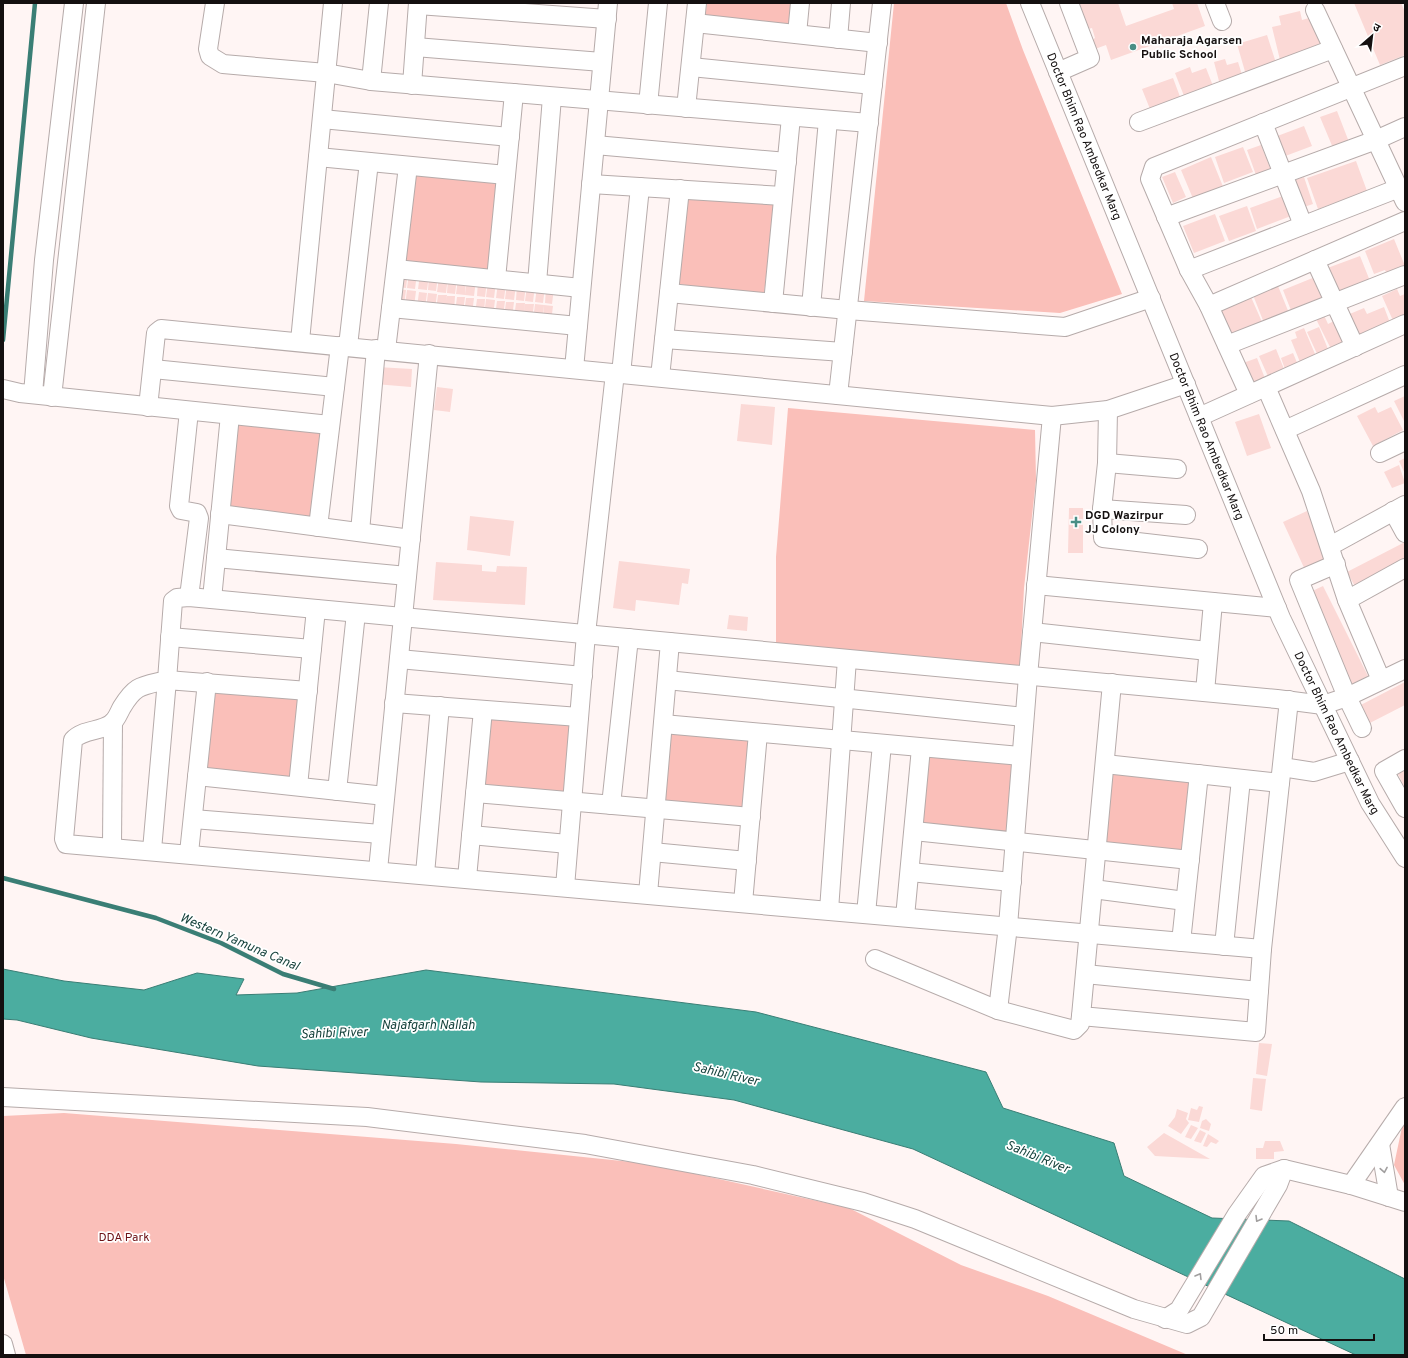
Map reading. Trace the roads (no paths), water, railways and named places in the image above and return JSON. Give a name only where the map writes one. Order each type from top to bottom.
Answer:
[{"type":"street","points":[[74,3],[44,260],[19,392],[52,397],[330,425]]},
{"type":"street","points":[[52,397],[96,3]]},
{"type":"street","points":[[215,3],[208,49],[210,56],[222,64],[326,73],[371,81],[412,85],[869,123]]},
{"type":"street","points":[[300,341],[333,3]]},
{"type":"street","points":[[371,81],[379,3]]},
{"type":"street","points":[[648,105],[658,3]]},
{"type":"street","points":[[686,108],[698,3]]},
{"type":"street","points":[[797,34],[800,3]]},
{"type":"street","points":[[838,39],[841,3]]},
{"type":"street","points":[[838,395],[882,3]]},
{"type":"street","name":"Doctor Bhim Rao Ambedkar Marg","points":[[1030,3],[1277,608],[1370,803],[1405,858]]},
{"type":"street","points":[[1058,72],[1090,58],[1069,3]]},
{"type":"street","points":[[1215,3],[1222,21]]},
{"type":"street","points":[[412,85],[418,4],[607,11],[574,369]]},
{"type":"street","points":[[1189,270],[1303,225],[1402,195],[1315,10]]},
{"type":"street","points":[[695,23],[878,43]]},
{"type":"street","points":[[415,47],[602,62]]},
{"type":"street","points":[[1139,122],[1333,49]]},
{"type":"street","points":[[1249,394],[1209,306],[1189,270],[1150,179],[1154,167],[1352,86],[1405,66]]},
{"type":"street","points":[[691,67],[873,85]]},
{"type":"street","points":[[496,279],[514,93]]},
{"type":"street","points":[[537,283],[552,97]]},
{"type":"street","points":[[773,303],[791,117]]},
{"type":"street","points":[[322,119],[510,137]]},
{"type":"street","points":[[811,307],[828,120]]},
{"type":"street","points":[[1263,123],[1303,225]]},
{"type":"street","points":[[1166,217],[1376,140],[1405,127]]},
{"type":"street","points":[[595,145],[787,162]]},
{"type":"street","points":[[318,157],[506,175]]},
{"type":"street","points":[[318,527],[335,387],[344,346],[369,162]]},
{"type":"street","points":[[360,532],[381,350],[391,308],[408,166]]},
{"type":"street","points":[[591,184],[783,196]]},
{"type":"street","points":[[565,887],[586,634],[640,187]]},
{"type":"street","points":[[660,378],[680,189]]},
{"type":"street","points":[[1209,306],[1405,220]]},
{"type":"street","points":[[1315,260],[1354,347]]},
{"type":"street","points":[[396,269],[582,288]]},
{"type":"street","points":[[1227,345],[1405,275]]},
{"type":"street","points":[[669,294],[1066,327],[1151,298]]},
{"type":"street","points":[[391,308],[578,326]]},
{"type":"street","points":[[1199,417],[1405,324]]},
{"type":"street","points":[[148,407],[156,333],[161,329],[300,341],[1052,416],[1108,410],[1186,384]]},
{"type":"street","points":[[664,339],[843,352]]},
{"type":"street","points":[[378,870],[429,354]]},
{"type":"street","points":[[153,369],[335,387]]},
{"type":"street","points":[[1285,430],[1405,375]]},
{"type":"street","points":[[1266,387],[1311,491],[1347,600],[1381,680]]},
{"type":"street","points":[[1108,410],[1107,463],[1102,509],[1102,536],[1105,540],[1198,549]]},
{"type":"street","points":[[189,411],[179,506],[181,510],[197,513],[199,518],[189,597]]},
{"type":"street","points":[[212,599],[230,415]]},
{"type":"street","points":[[998,1010],[1012,882],[1024,717],[1052,416]]},
{"type":"street","points":[[1380,452],[1405,441]]},
{"type":"street","points":[[1107,463],[1177,469]]},
{"type":"street","points":[[1330,546],[1399,508],[1405,533]]},
{"type":"street","points":[[1102,509],[1186,515]]},
{"type":"street","points":[[220,514],[411,539]]},
{"type":"street","points":[[216,558],[407,576]]},
{"type":"street","points":[[1336,564],[1299,580],[1347,697],[1362,728]]},
{"type":"street","points":[[1347,600],[1405,568]]},
{"type":"street","points":[[1036,585],[1277,608]]},
{"type":"street","points":[[152,850],[173,601],[177,598],[189,597],[212,599],[1112,683],[1289,700],[1323,705],[1347,697],[1405,669]]},
{"type":"street","points":[[1205,692],[1213,602]]},
{"type":"street","points":[[298,786],[316,609]]},
{"type":"street","points":[[337,791],[356,613]]},
{"type":"street","points":[[1032,632],[1208,651]]},
{"type":"street","points":[[170,637],[312,649]]},
{"type":"street","points":[[611,805],[629,638]]},
{"type":"street","points":[[648,894],[670,642]]},
{"type":"street","points":[[399,659],[583,676]]},
{"type":"street","points":[[828,910],[847,659]]},
{"type":"street","points":[[112,846],[114,722],[131,692],[135,689],[167,680],[308,691]]},
{"type":"street","points":[[667,680],[1024,717]]},
{"type":"street","points":[[189,853],[207,682]]},
{"type":"street","points":[[875,959],[998,1010],[1074,1030],[1080,1024],[1112,683]]},
{"type":"street","points":[[1081,1016],[1255,1032],[1257,1030],[1262,949],[1289,700]]},
{"type":"street","points":[[394,703],[579,717]]},
{"type":"street","points":[[425,874],[440,706]]},
{"type":"street","points":[[467,878],[483,710]]},
{"type":"street","points":[[114,722],[79,735],[73,740],[64,839],[66,844],[112,846],[1262,949]]},
{"type":"street","points":[[663,724],[1021,756]]},
{"type":"street","points":[[743,903],[758,733]]},
{"type":"street","points":[[866,914],[882,744]]},
{"type":"street","points":[[905,917],[921,748]]},
{"type":"street","points":[[1405,759],[1384,771],[1405,808]]},
{"type":"street","points":[[1105,764],[1241,779],[1314,772],[1350,761]]},
{"type":"street","points":[[1180,942],[1199,774]]},
{"type":"street","points":[[197,776],[385,796]]},
{"type":"street","points":[[1224,946],[1241,779]]},
{"type":"street","points":[[475,793],[750,817]]},
{"type":"street","points":[[193,819],[382,834]]},
{"type":"street","points":[[914,831],[1190,860]]},
{"type":"street","points":[[471,835],[568,844]]},
{"type":"street","points":[[652,852],[747,861]]},
{"type":"street","points":[[910,872],[1012,882]]},
{"type":"street","points":[[1093,890],[1185,901]]},
{"type":"street","points":[[1085,974],[1259,991]]},
{"type":"street","points":[[3,1097],[367,1117],[585,1144],[753,1175],[863,1202],[915,1219],[1134,1309],[1172,1314],[1187,1324],[1201,1316],[1275,1177]]},
{"type":"street","points":[[1351,1185],[1405,1107]]},
{"type":"street","points":[[1380,1144],[1397,1200]]},
{"type":"street","points":[[1172,1314],[1237,1214],[1275,1177]]},
{"type":"street","points":[[1275,1177],[1351,1185],[1397,1200]]},
{"type":"street","points":[[3,1344],[6,1355]]},
{"type":"water","name":"Najafgarh Nallah","points":[[3,969],[64,981],[144,990],[197,973],[244,979],[236,995],[297,993],[426,970],[756,1012],[986,1072],[1003,1108],[1114,1143],[1124,1176],[1212,1218],[1289,1221],[1405,1279],[1405,1355],[1356,1355],[913,1149],[734,1100],[614,1084],[481,1082],[258,1066],[91,1038],[17,1020],[3,1019]]},
{"type":"waterway","name":"Western Yamuna Canal","points":[[3,340],[35,3]]},
{"type":"waterway","name":"Western Yamuna Canal","points":[[3,878],[156,918],[221,943],[283,974],[334,989]]},
{"type":"place","name":"Maharaja Agarsen Public School","points":[[1133,47]]},
{"type":"place","name":"DGD Wazirpur JJ Colony","points":[[1076,522]]},
{"type":"water label","name":"Sahibi River","points":[[334,1032]]},
{"type":"water label","name":"Sahibi River","points":[[726,1073]]},
{"type":"water label","name":"Sahibi River","points":[[1038,1156]]},
{"type":"park label","name":"DDA Park","points":[[124,1237]]}]
